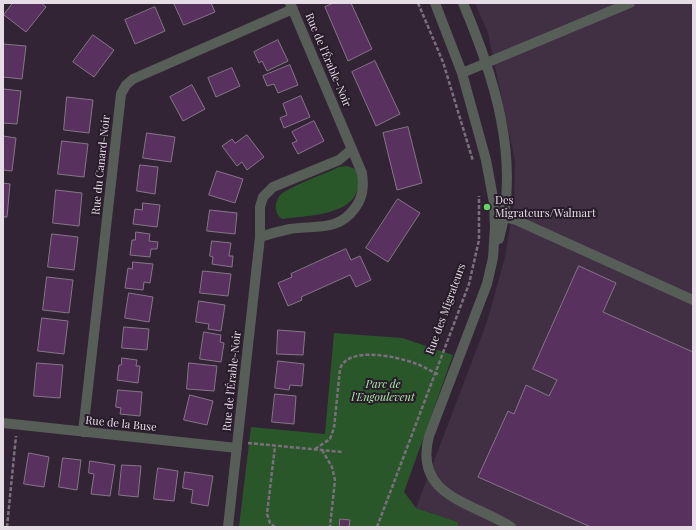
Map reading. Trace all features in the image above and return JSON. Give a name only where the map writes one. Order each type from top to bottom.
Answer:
[{"type":"street","points":[[435,3],[462,73],[500,216]]},
{"type":"street","points":[[463,3],[487,64],[505,148],[507,190],[500,216],[493,258],[476,314],[429,436],[426,463],[435,482],[458,500],[512,527]]},
{"type":"street","points":[[462,73],[487,64],[629,3]]},
{"type":"street","name":"Rue de l'Érable-Noir","points":[[260,237],[289,229],[339,224],[349,216],[358,204],[364,188],[362,173],[292,6]]},
{"type":"street","name":"Rue du Canard-Noir","points":[[83,432],[121,94],[126,85],[133,79],[292,6]]},
{"type":"street","name":"Rue de l'Érable-Noir","points":[[228,527],[260,237],[260,207],[263,197],[273,187],[338,160],[352,149]]},
{"type":"street","points":[[500,216],[693,300]]},
{"type":"street","name":"Rue de la Buse","points":[[3,423],[83,432],[237,445]]},
{"type":"path","points":[[418,3],[443,62],[473,164]]},
{"type":"path","name":"Rue des Migrateurs","points":[[377,527],[467,290],[476,261],[480,228],[479,195]]},
{"type":"path","points":[[315,449],[330,439],[334,428],[340,370],[342,363],[350,357],[359,355],[389,357],[417,364],[451,379]]},
{"type":"path","points":[[7,527],[17,425]]},
{"type":"path","points":[[237,445],[275,446],[342,452]]},
{"type":"path","points":[[275,446],[267,514],[270,523],[275,527]]},
{"type":"path","points":[[322,450],[332,467],[336,480],[330,527]]},
{"type":"shaded area","points":[[475,3],[693,3],[693,527],[458,527],[458,522],[416,508],[487,322],[505,257],[514,202],[515,161],[488,33]]},
{"type":"green space","points":[[347,166],[357,171],[359,178],[356,193],[350,202],[341,208],[317,215],[282,219],[279,216],[276,205],[278,198],[284,192],[339,167]]},
{"type":"green space","name":"Parc de l'Engoulevent","points":[[334,333],[402,338],[453,355],[404,492],[416,508],[458,522],[458,527],[239,527],[251,427],[325,434]]},
{"type":"building","points":[[13,3],[41,3],[46,7],[26,32],[4,15]]},
{"type":"building","points":[[174,3],[211,3],[215,12],[184,25]]},
{"type":"building","points":[[334,3],[351,3],[372,49],[348,61],[325,7]]},
{"type":"building","points":[[155,7],[165,31],[135,44],[125,20]]},
{"type":"building","points":[[93,35],[114,50],[94,77],[73,62]]},
{"type":"building","points":[[278,40],[288,61],[267,71],[262,61],[259,63],[254,52]]},
{"type":"building","points":[[3,44],[26,46],[22,79],[3,77]]},
{"type":"building","points":[[375,61],[400,114],[376,126],[352,72]]},
{"type":"building","points":[[290,65],[298,85],[278,93],[274,84],[267,86],[263,76]]},
{"type":"building","points":[[232,68],[240,86],[216,97],[208,78]]},
{"type":"building","points":[[192,85],[205,109],[183,121],[170,97]]},
{"type":"building","points":[[3,89],[21,91],[17,124],[3,123]]},
{"type":"building","points":[[301,96],[310,117],[284,128],[280,118],[287,115],[283,104]]},
{"type":"building","points":[[67,97],[93,100],[89,133],[64,130]]},
{"type":"building","points":[[314,121],[324,141],[298,154],[292,143],[297,141],[292,132]]},
{"type":"building","points":[[408,127],[422,183],[397,190],[383,133]]},
{"type":"building","points":[[147,133],[175,137],[171,162],[143,158]]},
{"type":"building","points":[[247,135],[264,157],[247,170],[242,162],[237,166],[222,146],[232,139],[235,143]]},
{"type":"building","points":[[3,136],[16,138],[12,171],[3,170]]},
{"type":"building","points":[[62,141],[88,144],[84,177],[58,174]]},
{"type":"building","points":[[140,165],[158,167],[155,194],[137,191]]},
{"type":"building","points":[[217,171],[243,179],[235,203],[209,195]]},
{"type":"building","points":[[3,183],[10,184],[7,217],[3,217]]},
{"type":"building","points":[[56,190],[82,193],[79,226],[53,223]]},
{"type":"building","points":[[398,199],[420,213],[388,262],[366,248]]},
{"type":"building","points":[[143,203],[160,205],[157,227],[133,224],[135,209],[142,210]]},
{"type":"building","points":[[210,210],[237,213],[235,234],[207,231]]},
{"type":"building","points":[[136,232],[150,234],[149,241],[158,242],[157,249],[151,249],[150,257],[130,255],[132,240],[135,240]]},
{"type":"building","points":[[52,234],[78,237],[74,270],[48,267]]},
{"type":"building","points":[[212,241],[231,243],[229,256],[233,256],[232,267],[212,264],[213,257],[210,256]]},
{"type":"building","points":[[346,249],[351,260],[360,256],[371,280],[356,287],[350,275],[301,297],[302,300],[288,306],[278,283],[292,277],[291,274]]},
{"type":"building","points":[[133,262],[153,264],[150,283],[144,282],[143,290],[125,288],[128,268],[132,269]]},
{"type":"building","points":[[579,266],[616,283],[603,312],[693,352],[693,527],[591,527],[478,477],[508,411],[514,414],[526,385],[549,396],[557,380],[533,369]]},
{"type":"building","points":[[203,271],[231,274],[228,296],[200,293]]},
{"type":"building","points":[[47,277],[73,280],[69,313],[43,310]]},
{"type":"building","points":[[129,293],[153,297],[149,322],[125,318]]},
{"type":"building","points":[[199,301],[225,305],[221,331],[208,329],[209,324],[196,322]]},
{"type":"building","points":[[42,318],[68,321],[64,354],[38,351]]},
{"type":"building","points":[[124,327],[149,329],[147,350],[122,348]]},
{"type":"building","points":[[278,330],[305,332],[303,355],[277,354]]},
{"type":"building","points":[[204,332],[221,335],[220,342],[224,343],[221,362],[200,359]]},
{"type":"building","points":[[122,358],[137,360],[136,366],[140,366],[138,383],[117,380],[119,365],[121,365]]},
{"type":"building","points":[[278,361],[304,364],[302,386],[290,385],[289,390],[275,388]]},
{"type":"building","points":[[37,363],[63,365],[60,398],[34,396]]},
{"type":"building","points":[[189,363],[217,366],[214,391],[187,389]]},
{"type":"building","points":[[118,390],[142,392],[140,416],[120,414],[121,408],[116,407]]},
{"type":"building","points":[[275,394],[296,396],[294,424],[272,422]]},
{"type":"building","points":[[190,395],[213,401],[207,425],[184,420]]},
{"type":"building","points":[[29,453],[49,457],[44,487],[24,484]]},
{"type":"building","points":[[63,458],[81,460],[77,490],[59,487]]},
{"type":"building","points":[[90,461],[115,465],[110,496],[91,494],[94,474],[89,473]]},
{"type":"building","points":[[122,465],[141,466],[138,497],[119,495]]},
{"type":"building","points":[[158,468],[178,471],[174,501],[154,499]]},
{"type":"building","points":[[185,472],[213,476],[208,506],[191,503],[193,490],[183,488]]},
{"type":"building","points":[[340,519],[350,520],[349,527],[340,527]]},
{"type":"place","name":"Des Migrateurs/Walmart","points":[[487,207]]}]
